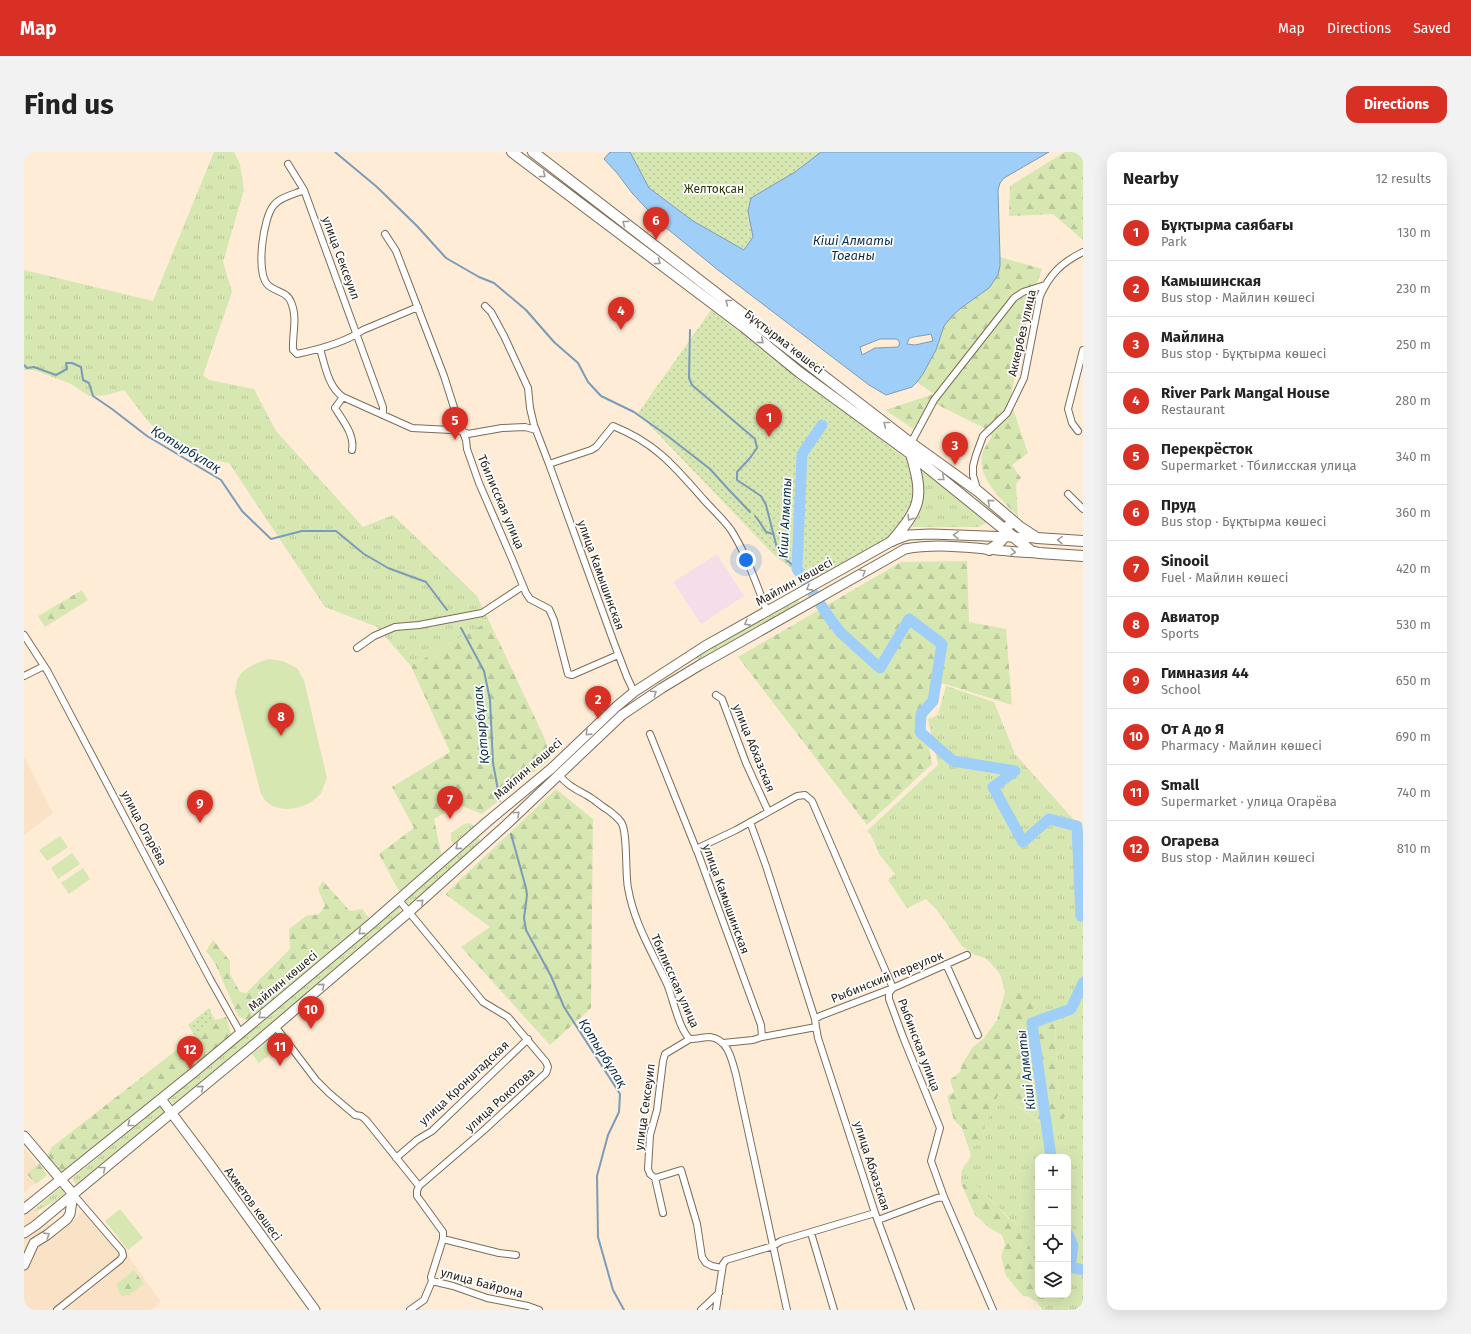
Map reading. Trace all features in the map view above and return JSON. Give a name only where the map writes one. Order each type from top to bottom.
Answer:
[{"type":"main road","name":"Бұқтырма көшесі","points":[[512,152],[744,327],[795,369],[911,454],[1009,535],[1032,551],[1039,553]]},
{"type":"main road","name":"Бұқтырма көшесі","points":[[533,152],[911,443],[979,492],[1020,527],[1037,538]]},
{"type":"main road","points":[[892,541],[912,516],[918,497],[919,488],[917,474],[911,454]]},
{"type":"main road","points":[[989,550],[1009,535],[1007,516]]},
{"type":"main road","name":"Майлин көшесі","points":[[24,1209],[241,1034],[552,768],[616,707],[634,692],[705,646],[892,541],[908,535],[1009,535],[1083,541]]},
{"type":"main road","name":"Майлин көшесі","points":[[24,1233],[36,1225],[172,1113],[409,912],[486,844],[601,734],[634,706],[700,665],[905,549],[919,546],[946,546],[1083,556]]},
{"type":"main road","points":[[473,834],[480,834],[483,836],[486,840],[486,844]]},
{"type":"main road","name":"Ахметов көшесі","points":[[161,1099],[314,1310]]},
{"type":"main road","points":[[24,1136],[73,1194],[70,1214],[67,1219],[34,1243],[24,1265]]},
{"type":"main road","points":[[24,1228],[36,1225]]},
{"type":"street","name":"улица Сексеуил","points":[[288,164],[304,190],[383,406],[382,414]]},
{"type":"street","points":[[304,190],[276,202],[268,214],[263,244],[262,268],[268,284],[286,295],[291,301],[295,316],[293,350],[296,354],[320,349],[418,308]]},
{"type":"street","name":"Тбилисская улица","points":[[385,234],[396,251],[444,376],[479,483],[530,599],[549,609],[554,620],[568,674],[572,675],[618,656]]},
{"type":"street","name":"Аккербез улица","points":[[979,492],[974,482],[973,475],[973,466],[976,455],[983,436],[1007,413],[1024,378],[1040,296],[1045,285],[1057,268],[1083,252]]},
{"type":"street","points":[[911,443],[934,400],[1014,298],[1023,292],[1045,285]]},
{"type":"street","name":"улица Камышинская","points":[[485,306],[491,312],[504,336],[528,388],[530,408],[536,430],[618,656],[634,692]]},
{"type":"street","points":[[320,349],[331,383],[337,392],[343,397],[412,428],[462,431],[468,434],[502,428],[525,427],[536,430]]},
{"type":"street","points":[[1078,431],[1072,424],[1068,409],[1083,350]]},
{"type":"street","points":[[343,397],[335,408],[349,431],[353,444],[352,450]]},
{"type":"street","points":[[549,464],[591,450],[596,447],[613,426],[630,433],[643,441],[661,454],[679,472],[730,530],[746,560],[767,611]]},
{"type":"street","points":[[1068,494],[1083,509]]},
{"type":"street","points":[[357,648],[374,636],[395,626],[419,625],[482,613],[523,586]]},
{"type":"street","name":"улица Огарёва","points":[[24,635],[44,666],[241,1034]]},
{"type":"street","points":[[24,676],[44,666]]},
{"type":"street","name":"улица Абхазская","points":[[716,695],[722,699],[746,763],[768,811]]},
{"type":"street","name":"улица Камышинская","points":[[650,734],[696,849],[758,1016],[761,1025],[762,1037]]},
{"type":"street","name":"Тбилисская улица","points":[[559,775],[565,784],[588,796],[622,822],[625,832],[627,888],[635,915],[639,927],[667,985],[687,1036],[690,1039],[710,1037],[723,1043]]},
{"type":"street","name":"Рыбинская улица","points":[[696,849],[797,796],[805,795],[812,801],[893,988],[889,998],[903,1037],[940,1128],[931,1161],[944,1197],[993,1310]]},
{"type":"street","name":"улица Абхазская","points":[[750,822],[766,866],[815,1019],[818,1038],[878,1220],[911,1310]]},
{"type":"street","name":"улица Рокотова","points":[[399,900],[483,1002],[508,1017],[528,1039],[546,1062],[548,1067],[546,1073],[483,1131],[419,1186]]},
{"type":"street","name":"Рыбинский переулок","points":[[815,1019],[893,988],[967,955]]},
{"type":"street","points":[[946,964],[978,1035]]},
{"type":"street","points":[[275,1026],[316,1080],[329,1093],[355,1114],[366,1120],[419,1186],[416,1196],[442,1232],[442,1239],[431,1277],[432,1281]]},
{"type":"street","points":[[787,1310],[736,1075],[730,1055],[723,1043],[753,1040],[762,1037],[816,1028]]},
{"type":"street","name":"улица Кронштадская","points":[[396,1158],[417,1140],[432,1131],[528,1039]]},
{"type":"street","name":"улица Сексеуил","points":[[663,1213],[655,1178],[650,1174],[648,1169],[650,1134],[657,1110],[665,1054],[690,1039]]},
{"type":"street","points":[[655,1178],[681,1170],[697,1224],[702,1257],[706,1263],[722,1268]]},
{"type":"street","points":[[57,1310],[123,1256],[122,1251],[73,1194]]},
{"type":"street","points":[[878,1220],[936,1198],[944,1197]]},
{"type":"street","points":[[716,1310],[722,1268],[726,1260],[774,1246],[781,1241],[876,1213]]},
{"type":"street","points":[[811,1233],[834,1310]]},
{"type":"street","points":[[442,1239],[499,1253],[516,1254]]},
{"type":"street","name":"улица Байрона","points":[[410,1310],[424,1300],[432,1281],[453,1286],[486,1298],[528,1306],[539,1310]]},
{"type":"street","points":[[701,1310],[719,1293]]},
{"type":"shaded area","points":[[717,554],[744,596],[701,624],[673,582]]},
{"type":"shaded area","points":[[24,756],[53,813],[24,835]]},
{"type":"shaded area","points":[[24,1148],[45,1174],[24,1193]]},
{"type":"shaded area","points":[[24,1197],[57,1235],[87,1208],[129,1253],[127,1254],[161,1302],[151,1310],[24,1310]]},
{"type":"green space","points":[[214,152],[234,152],[240,164],[244,190],[223,262],[232,292],[203,375],[209,380],[254,389],[276,431],[363,527],[393,515],[477,596],[489,621],[411,666],[377,627],[325,607],[229,463],[180,454],[147,420],[124,390],[107,395],[89,396],[71,384],[34,370],[24,370],[24,270],[153,301]]},
{"type":"green space","name":"Желтоқсан","points":[[630,152],[821,152],[748,211],[753,237],[745,250],[693,221],[649,188]]},
{"type":"green space","points":[[1065,152],[1083,152],[1083,240],[1053,214],[1009,216],[1010,186]]},
{"type":"green space","points":[[1000,257],[1042,269],[1032,297],[1010,400],[1028,453],[1012,465],[1021,478],[1016,484],[1018,517],[999,497],[984,473],[982,455],[992,436],[984,428],[934,403],[934,395],[915,430],[885,410],[934,394],[917,382],[933,357],[945,325],[962,308],[980,295],[994,280],[998,270]]},
{"type":"green space","points":[[711,310],[909,461],[915,487],[908,513],[893,535],[811,582],[776,557],[638,413]]},
{"type":"green space","points":[[922,470],[987,523],[978,527],[912,527],[923,500]]},
{"type":"green space","points":[[967,561],[969,622],[1006,629],[1012,705],[942,683],[924,723],[932,764],[867,825],[738,657],[901,562]]},
{"type":"green space","points":[[82,590],[88,600],[45,627],[38,616]]},
{"type":"green space","points":[[797,598],[800,603],[701,659],[698,660],[694,657]]},
{"type":"green space","points":[[489,621],[544,737],[551,758],[482,814],[459,805],[434,819],[442,858],[400,893],[379,854],[414,828],[392,787],[450,752],[411,666]]},
{"type":"green space","points":[[269,659],[283,661],[297,668],[304,680],[327,778],[321,793],[316,798],[304,806],[297,808],[283,809],[276,807],[268,803],[261,794],[235,693],[237,680],[246,669]]},
{"type":"green space","points":[[946,686],[994,702],[1015,754],[1083,830],[1083,843],[1079,845],[1083,869],[1083,1310],[1042,1309],[1050,1304],[1053,1298],[1071,1298],[1071,1154],[1035,1154],[1035,1269],[1034,1263],[1017,1224],[978,1187],[961,1183],[962,1170],[971,1156],[969,1149],[983,1140],[985,1125],[999,1093],[1046,1127],[1065,1116],[1058,1095],[1055,1016],[1017,993],[1005,992],[1000,974],[987,959],[973,954],[962,946],[937,910],[926,899],[907,908],[888,880],[895,874],[879,854],[871,835],[867,831],[938,765],[928,719],[938,715]]},
{"type":"green space","points":[[556,789],[593,819],[591,1008],[550,1045],[461,947],[490,927],[445,894]]},
{"type":"green space","points":[[470,823],[474,826],[453,844],[451,841],[451,833],[464,824]]},
{"type":"green space","points":[[60,836],[68,847],[47,861],[39,850]]},
{"type":"green space","points":[[477,838],[480,839],[480,841],[414,903],[409,904],[406,902],[407,899]]},
{"type":"green space","points":[[72,853],[80,864],[58,879],[51,868]]},
{"type":"green space","points":[[83,868],[90,879],[69,894],[61,883]]},
{"type":"green space","points":[[323,881],[349,910],[352,911],[362,909],[371,920],[248,1021],[238,1016],[215,963],[206,951],[213,940],[230,961],[230,974],[240,992],[246,993],[290,949],[289,929],[306,916],[319,914],[325,906],[318,889]]},
{"type":"green space","points":[[398,905],[400,909],[399,913],[259,1037],[177,1104],[174,1104],[169,1099],[170,1097]]},
{"type":"green space","points":[[1005,992],[1023,993],[1055,1016],[1058,1095],[1066,1116],[1047,1127],[999,1093],[985,1125],[983,1140],[969,1149],[962,1128],[954,1120],[947,1096],[954,1092],[950,1080],[960,1072],[962,1064],[972,1048],[984,1038],[997,1020]]},
{"type":"green space","points":[[209,1008],[215,1020],[195,1036],[188,1025]]},
{"type":"green space","points":[[226,1017],[232,1037],[61,1175],[46,1157],[52,1147],[215,1020]]},
{"type":"green space","points":[[269,1041],[275,1050],[259,1063],[252,1054]]},
{"type":"green space","points":[[163,1106],[165,1108],[165,1112],[80,1183],[76,1184],[73,1178],[159,1107]]},
{"type":"green space","points":[[39,1163],[47,1175],[36,1184],[27,1174]]},
{"type":"green space","points":[[961,1183],[978,1186],[1008,1218],[1017,1224],[1031,1250],[1035,1269],[1035,1298],[1053,1298],[1050,1304],[1042,1309],[1037,1302],[1029,1297],[1023,1296],[1006,1276],[1001,1257],[1005,1244],[1002,1235],[991,1229],[975,1215]]},
{"type":"green space","points":[[59,1189],[62,1189],[64,1194],[57,1200],[35,1212],[34,1210]]},
{"type":"green space","points":[[120,1209],[143,1238],[128,1250],[105,1221]]},
{"type":"green space","points":[[134,1270],[144,1284],[129,1295],[121,1296],[116,1285]]},
{"type":"water","name":"Кіші Алматы Тоғаны","points":[[610,152],[630,152],[649,188],[693,221],[744,250],[753,237],[748,211],[751,198],[795,172],[821,152],[1049,152],[1004,178],[1000,183],[998,190],[1000,266],[998,275],[989,288],[961,308],[944,326],[936,350],[917,382],[912,387],[886,395],[869,385],[718,270],[659,222],[632,193],[604,159]],"holes":[[[931,334],[933,341],[915,345],[907,344],[910,338]],[[880,339],[897,339],[900,343],[898,347],[875,348],[862,355],[860,347]]]},
{"type":"waterway","points":[[335,152],[377,187],[417,226],[446,258],[479,277],[494,283],[526,310],[554,342],[578,363],[588,382],[601,396],[634,412],[669,437],[710,469],[750,512]]},
{"type":"waterway","points":[[690,330],[689,378],[692,385],[755,439],[757,448],[737,472],[737,480],[761,496],[766,505],[777,548],[782,556],[797,569]]},
{"type":"waterway","name":"Қотырбұлақ","points":[[24,365],[27,368],[34,367],[56,375],[67,369],[66,363],[72,363],[81,367],[83,380],[89,383],[93,396],[147,436],[221,480],[242,511],[271,539],[302,531],[336,531],[364,554],[388,568],[426,582],[447,610]]},
{"type":"waterway","name":"Кіші Алматы","points":[[822,425],[802,454],[797,569],[841,633],[880,668],[909,619],[942,644],[933,701],[921,714],[920,732],[953,761],[1015,771],[993,787],[1023,842],[1049,819],[1077,826],[1081,916],[1083,916]]},
{"type":"waterway","points":[[755,516],[766,532],[773,534]]},
{"type":"waterway","name":"Қотырбұлақ","points":[[461,628],[484,671],[490,700],[493,763],[500,801]]},
{"type":"waterway","name":"Қотырбұлақ","points":[[511,834],[526,888],[527,895],[524,918],[526,930],[551,976],[564,1007],[620,1094],[619,1112],[608,1135],[597,1176],[598,1237],[613,1290],[624,1310]]},
{"type":"waterway","name":"Кіші Алматы","points":[[1051,1154],[1032,1023],[1071,1009],[1083,983]]},
{"type":"waterway","name":"Кіші Алматы","points":[[1071,1241],[1073,1246],[1071,1260]]},
{"type":"waterway","name":"Кіші Алматы","points":[[1071,1262],[1070,1267],[1083,1270]]},
{"type":"place","name":"Пруд","points":[[656,240]]},
{"type":"place","name":"River Park Mangal House","points":[[621,330]]},
{"type":"place","name":"Бұқтырма саябағы","points":[[769,437]]},
{"type":"place","name":"Перекрёсток","points":[[455,440]]},
{"type":"place","name":"Майлина","points":[[955,465]]},
{"type":"place","name":"Камышинская","points":[[598,719]]},
{"type":"place","name":"Авиатор","points":[[281,736]]},
{"type":"place","name":"Sinooil","points":[[450,819]]},
{"type":"place","name":"Гимназия 44","points":[[200,823]]},
{"type":"place","name":"От А до Я","points":[[311,1029]]},
{"type":"place","name":"Small","points":[[280,1066]]},
{"type":"place","name":"Огарева","points":[[190,1069]]}]
